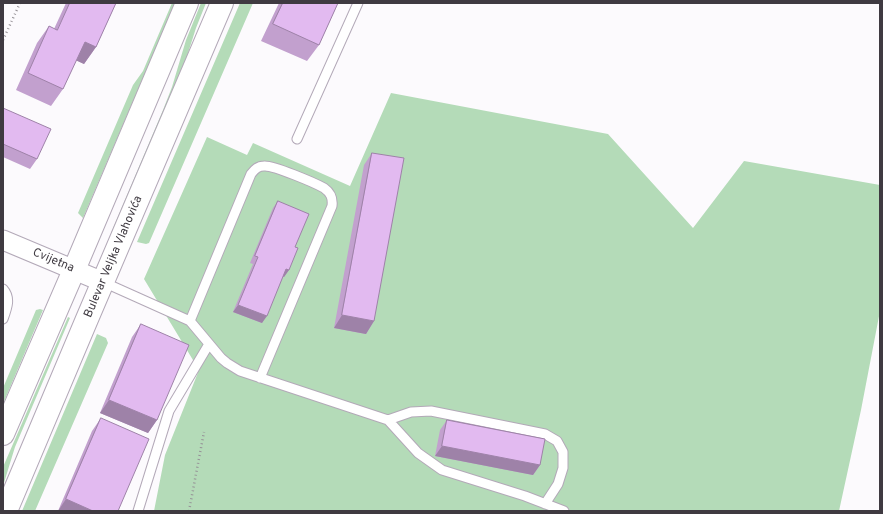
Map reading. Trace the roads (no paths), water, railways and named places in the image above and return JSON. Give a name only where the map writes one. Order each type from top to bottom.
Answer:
[{"type":"main road","points":[[3,434],[187,3]]},
{"type":"main road","name":"Bulevar Veljka Vlahovića","points":[[6,511],[222,3]]},
{"type":"street","name":"Cvijetna","points":[[3,240],[103,282]]},
{"type":"lane","points":[[297,139],[358,3]]},
{"type":"lane","points":[[190,321],[254,170],[263,166],[274,167],[324,188],[332,198],[332,206],[260,378]]},
{"type":"lane","points":[[103,282],[190,321],[227,364],[240,371],[388,420],[418,453],[442,470],[525,496],[564,511]]},
{"type":"lane","points":[[3,289],[7,294],[8,308],[3,319]]},
{"type":"lane","points":[[138,511],[169,411],[209,344]]},
{"type":"lane","points":[[388,420],[411,412],[431,411],[545,434],[556,441],[563,452],[563,468],[558,484],[545,504]]}]
